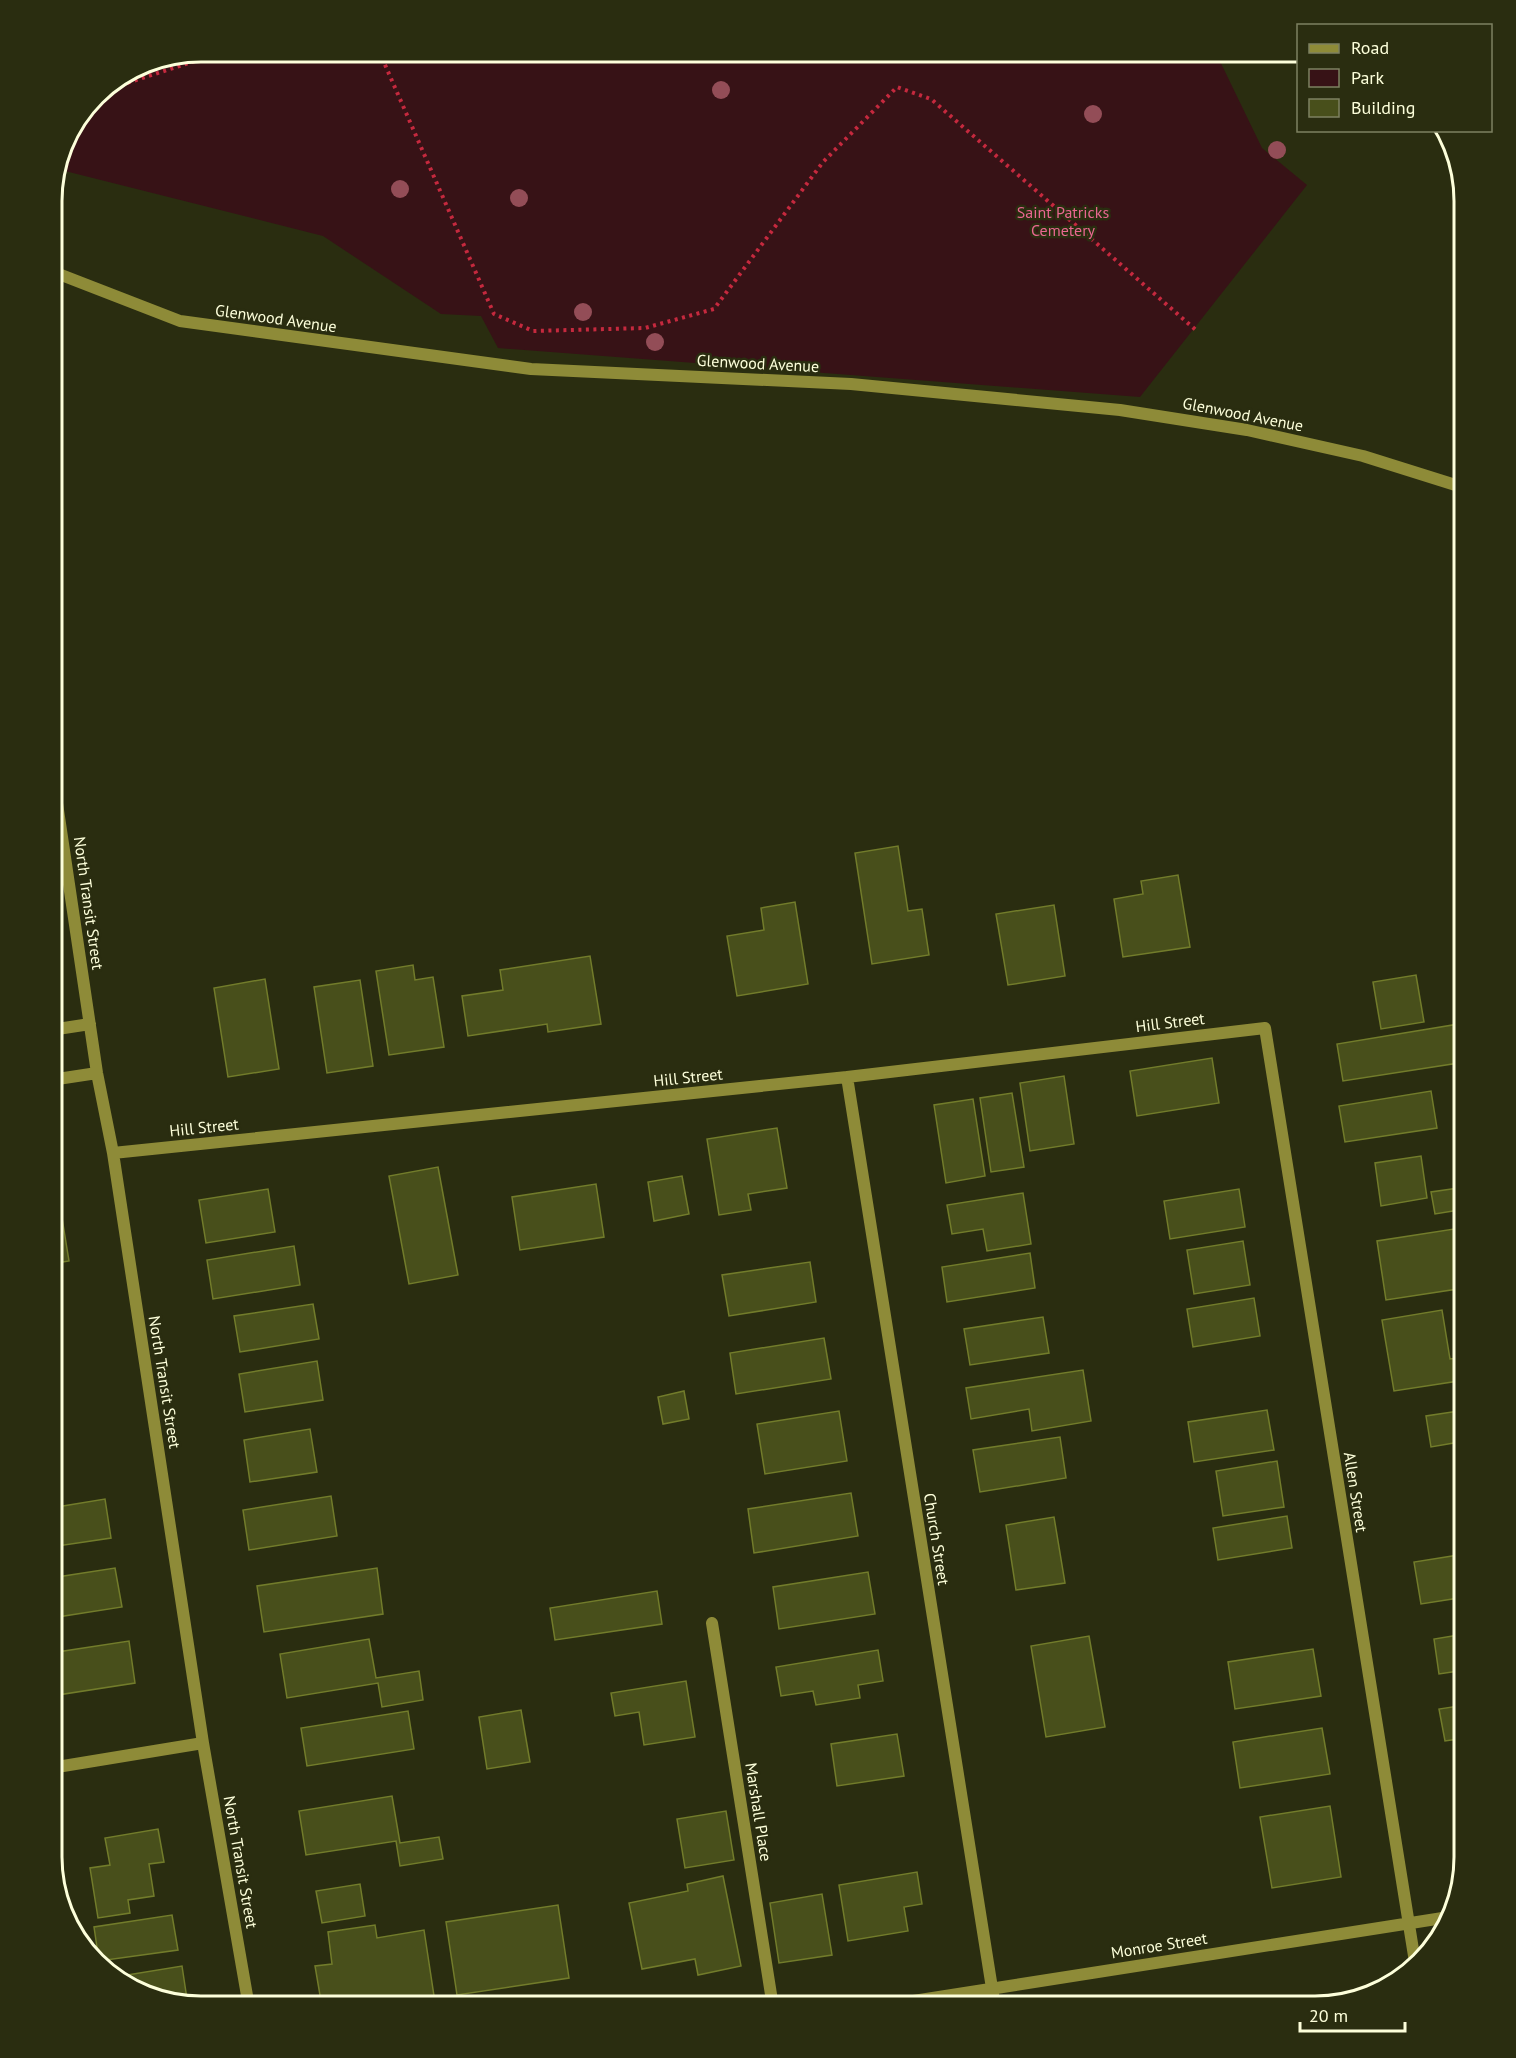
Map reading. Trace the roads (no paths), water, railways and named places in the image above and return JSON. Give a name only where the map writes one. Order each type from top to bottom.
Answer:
[{"type":"street","name":"Glenwood Avenue","points":[[62,276],[180,321],[531,369],[851,384],[1120,410],[1247,429],[1363,456],[1454,485]]},
{"type":"street","name":"North Transit Street","points":[[62,837],[203,1743],[247,1996]]},
{"type":"street","points":[[62,1028],[90,1024]]},
{"type":"street","name":"Hill Street","points":[[113,1153],[847,1077],[1265,1028]]},
{"type":"street","name":"Allen Street","points":[[1265,1028],[1414,1956]]},
{"type":"street","points":[[62,1078],[97,1073]]},
{"type":"street","name":"Church Street","points":[[847,1077],[994,1996]]},
{"type":"street","name":"Marshall Place","points":[[712,1623],[771,1996]]},
{"type":"street","points":[[62,1766],[203,1743]]},
{"type":"street","name":"Monroe Street","points":[[939,1996],[1440,1918]]},
{"type":"park label","name":"Saint Patricks Cemetery","points":[[1063,221]]}]
